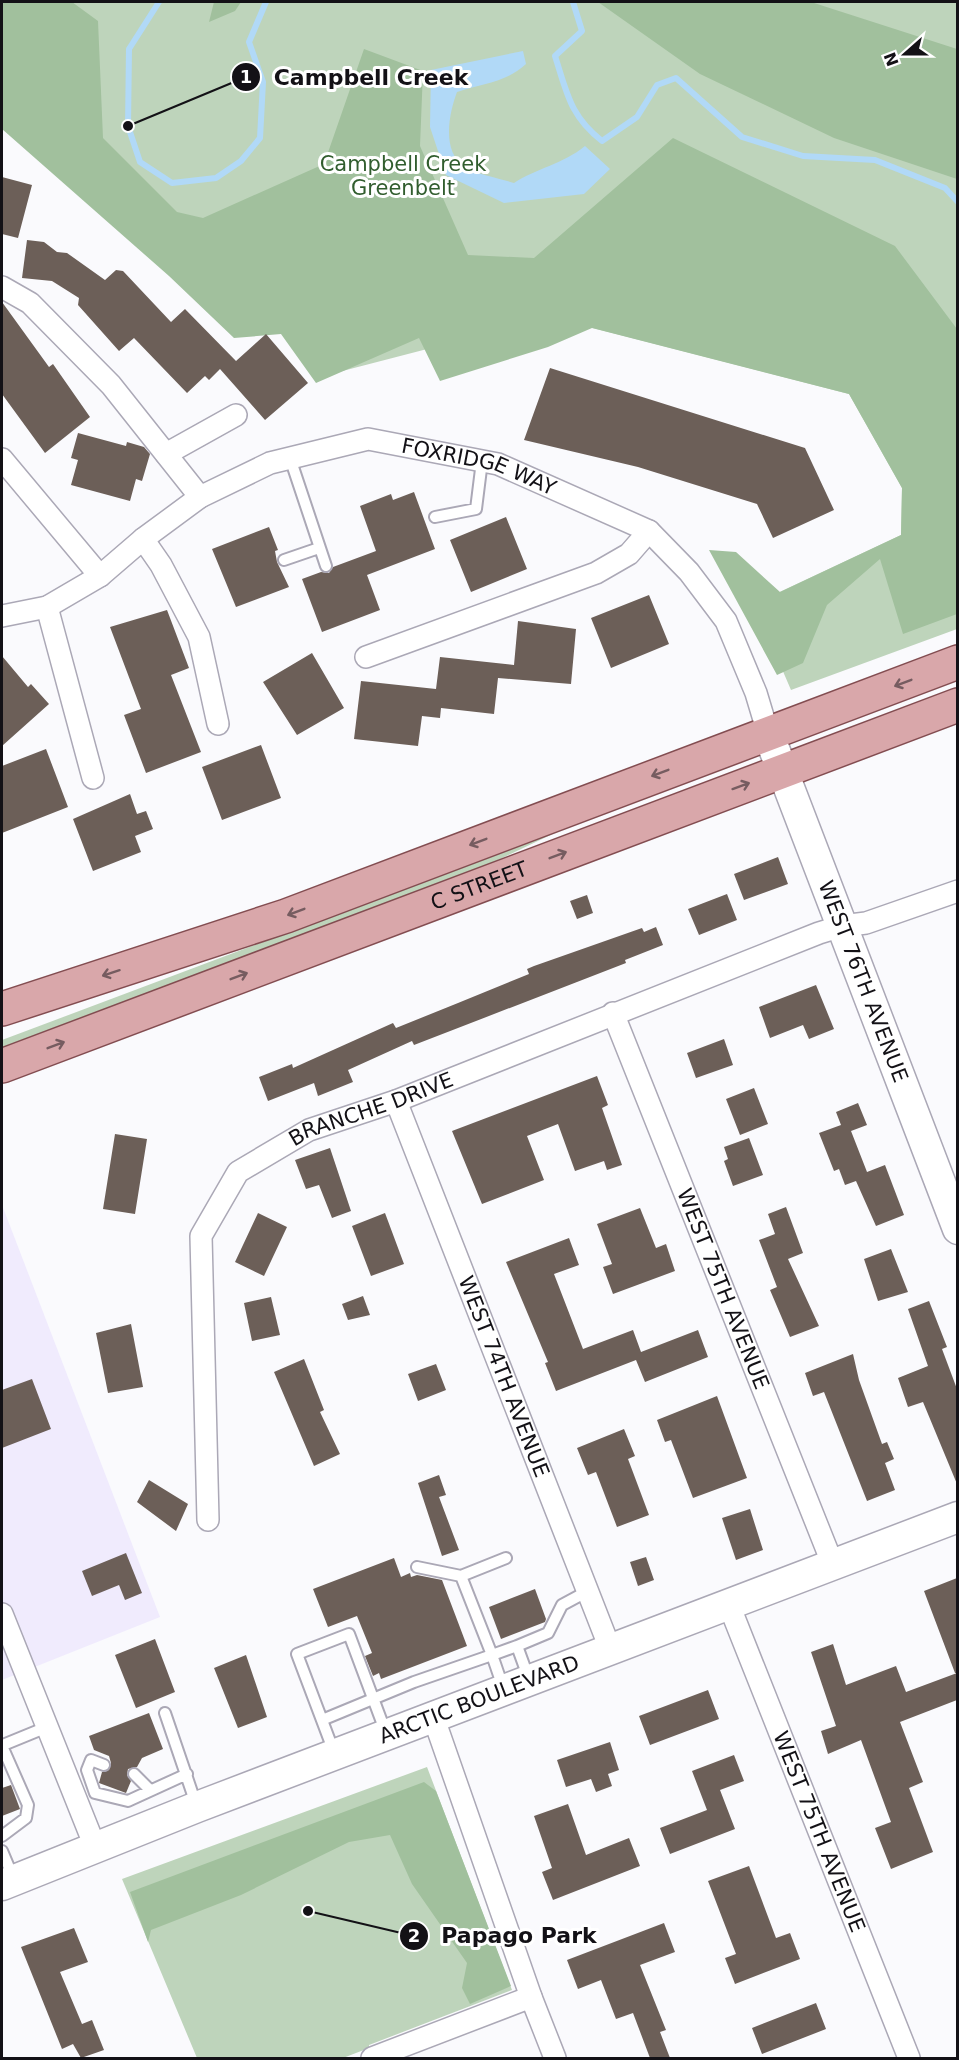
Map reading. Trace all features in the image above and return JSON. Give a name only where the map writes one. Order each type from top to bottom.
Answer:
[{"type":"main road","name":"C STREET","points":[[2,1009],[286,916],[957,662]]},
{"type":"main road","name":"C STREET","points":[[2,1066],[957,705]]},
{"type":"main road","name":"WEST 76TH AVENUE","points":[[768,732],[957,1230]]},
{"type":"main road","name":"ARCTIC BOULEVARD","points":[[8,1883],[197,1807],[434,1719],[957,1517]]},
{"type":"street","points":[[2,287],[30,303],[95,369],[200,497]]},
{"type":"street","points":[[166,454],[236,415]]},
{"type":"street","name":"FOXRIDGE WAY","points":[[2,616],[47,606],[100,576],[143,539],[200,497],[270,463],[368,439],[498,464],[649,531],[689,572],[726,621],[756,693],[768,732]]},
{"type":"street","points":[[2,459],[100,576]]},
{"type":"street","points":[[366,657],[596,573],[628,554],[649,531]]},
{"type":"street","points":[[143,539],[161,565],[199,637],[218,724]]},
{"type":"street","points":[[47,606],[93,778]]},
{"type":"street","name":"BRANCHE DRIVE","points":[[208,1520],[201,1236],[238,1172],[309,1130],[396,1101],[614,1013],[842,926],[866,923],[957,891]]},
{"type":"street","name":"WEST 75TH AVENUE","points":[[614,1013],[833,1565]]},
{"type":"street","name":"WEST 74TH AVENUE","points":[[396,1101],[611,1651]]},
{"type":"street","name":"WEST 75TH AVENUE","points":[[729,1605],[909,2058]]},
{"type":"street","points":[[2,1614],[47,1727],[66,1768],[96,1849]]},
{"type":"street","points":[[434,1719],[531,1997],[555,2058]]},
{"type":"street","points":[[372,2058],[531,1997]]},
{"type":"lane","points":[[290,458],[326,566]]},
{"type":"lane","points":[[435,517],[476,509],[482,461]]},
{"type":"lane","points":[[284,560],[319,548]]},
{"type":"lane","points":[[417,1567],[461,1576],[506,1558]]},
{"type":"lane","points":[[461,1576],[492,1656],[517,1687]]},
{"type":"lane","points":[[322,1720],[548,1633],[562,1605],[588,1591]]},
{"type":"lane","points":[[335,1756],[297,1654],[348,1634],[387,1736]]},
{"type":"lane","points":[[517,1646],[517,1687]]},
{"type":"lane","points":[[165,1713],[197,1807]]},
{"type":"lane","points":[[2,1836],[27,1818],[28,1805],[2,1745],[47,1727]]},
{"type":"lane","points":[[104,1765],[91,1760],[87,1770],[95,1793],[128,1801],[187,1774]]},
{"type":"lane","points":[[66,1768],[87,1770]]},
{"type":"lane","points":[[134,1774],[150,1790]]},
{"type":"lane","points":[[2,1851],[8,1883]]},
{"type":"shaded area","points":[[2,1205],[160,1617],[2,1680]]},
{"type":"green space","name":"Campbell Creek Greenbelt","points":[[2,2],[957,2],[957,629],[791,690],[754,604],[901,535],[902,488],[849,394],[550,317],[327,375],[70,133]]},
{"type":"green space","points":[[2,2],[72,2],[98,21],[103,138],[177,212],[203,218],[324,164],[364,49],[423,71],[420,146],[468,255],[534,258],[673,138],[895,246],[957,329],[957,614],[903,634],[880,559],[827,605],[803,663],[777,675],[709,550],[736,552],[780,592],[901,535],[902,488],[849,394],[592,328],[548,347],[440,381],[419,338],[316,383],[281,334],[234,338],[169,276],[2,129]]},
{"type":"green space","points":[[214,2],[241,2],[235,11],[209,22]]},
{"type":"green space","points":[[598,2],[811,2],[957,49],[957,179],[834,138],[700,74]]},
{"type":"green space","points":[[561,830],[479,869],[2,1049],[2,1040]]},
{"type":"green space","points":[[427,1767],[512,1990],[369,2045],[369,2048],[343,2058],[197,2058],[122,1879]]},
{"type":"green space","points":[[424,1782],[436,1791],[511,1986],[470,2004],[462,1988],[467,1963],[412,1884],[390,1835],[349,1842],[241,1895],[151,1930],[148,1942],[130,1892]]},
{"type":"water","points":[[523,51],[526,64],[510,75],[457,92],[449,132],[452,152],[457,160],[470,170],[514,183],[568,157],[585,146],[610,169],[584,194],[504,203],[446,175],[430,127],[431,70]]},
{"type":"building","points":[[2,177],[32,185],[18,238],[2,234]]},
{"type":"building","points":[[27,240],[44,242],[57,252],[67,253],[105,280],[116,270],[123,271],[171,322],[185,309],[236,361],[266,334],[308,383],[265,420],[220,369],[209,380],[205,376],[187,393],[134,338],[119,351],[78,305],[79,298],[52,281],[22,278]]},
{"type":"building","points":[[2,302],[49,367],[53,364],[90,417],[45,453],[2,394]]},
{"type":"building","points":[[550,368],[805,448],[834,510],[773,538],[757,504],[638,467],[524,440]]},
{"type":"building","points":[[78,433],[126,446],[127,442],[144,447],[150,454],[142,481],[136,479],[130,501],[71,485],[78,460],[71,458]]},
{"type":"building","points":[[414,492],[435,549],[367,575],[380,610],[322,632],[302,579],[321,572],[329,573],[333,567],[376,551],[360,506],[391,494],[393,500]]},
{"type":"building","points":[[506,517],[527,569],[471,592],[450,540]]},
{"type":"building","points":[[269,527],[278,550],[275,551],[277,562],[289,587],[236,607],[212,549]]},
{"type":"building","points":[[649,595],[669,644],[611,668],[591,618]]},
{"type":"building","points":[[167,610],[189,668],[171,675],[201,752],[146,773],[124,715],[141,709],[110,627]]},
{"type":"building","points":[[518,621],[576,629],[571,684],[498,678],[494,714],[441,708],[440,718],[422,716],[418,746],[354,739],[361,681],[436,689],[440,657],[514,665]]},
{"type":"building","points":[[312,653],[344,708],[297,735],[263,682]]},
{"type":"building","points":[[2,656],[28,687],[31,684],[49,704],[2,746]]},
{"type":"building","points":[[261,745],[281,798],[222,820],[202,767]]},
{"type":"building","points":[[46,749],[68,807],[2,833],[2,766]]},
{"type":"building","points":[[130,794],[137,814],[146,811],[153,829],[135,836],[141,852],[93,871],[73,819]]},
{"type":"building","points":[[778,857],[788,884],[744,900],[734,874]]},
{"type":"building","points":[[727,894],[737,920],[699,935],[688,909]]},
{"type":"building","points":[[587,895],[593,913],[577,919],[570,901]]},
{"type":"building","points":[[656,927],[663,945],[625,960],[626,963],[414,1045],[412,1041],[348,1070],[353,1082],[318,1096],[314,1083],[268,1101],[259,1077],[292,1064],[293,1068],[393,1023],[396,1028],[458,1003],[529,974],[527,969],[534,966],[642,928],[644,932]]},
{"type":"building","points":[[816,985],[834,1029],[809,1039],[803,1025],[770,1038],[759,1007]]},
{"type":"building","points":[[724,1039],[733,1065],[696,1078],[687,1053]]},
{"type":"building","points":[[597,1076],[608,1105],[602,1108],[622,1165],[607,1170],[604,1161],[575,1171],[558,1124],[527,1136],[544,1180],[482,1204],[452,1131]]},
{"type":"building","points":[[754,1088],[768,1124],[740,1135],[726,1099]]},
{"type":"building","points":[[858,1103],[867,1125],[851,1131],[867,1172],[885,1165],[904,1215],[876,1226],[856,1181],[845,1185],[839,1169],[834,1171],[819,1133],[841,1125],[836,1112]]},
{"type":"building","points":[[115,1134],[147,1139],[135,1214],[103,1209]]},
{"type":"building","points":[[749,1138],[763,1175],[733,1186],[724,1161],[728,1159],[724,1147]]},
{"type":"building","points":[[330,1148],[351,1211],[332,1218],[319,1185],[306,1189],[295,1160]]},
{"type":"building","points":[[786,1207],[803,1253],[788,1259],[819,1326],[790,1337],[770,1290],[777,1287],[759,1240],[775,1234],[768,1214]]},
{"type":"building","points":[[640,1208],[656,1248],[666,1244],[675,1271],[613,1294],[603,1267],[612,1264],[597,1224]]},
{"type":"building","points":[[258,1213],[287,1227],[264,1276],[235,1262]]},
{"type":"building","points":[[385,1213],[404,1264],[371,1276],[352,1226]]},
{"type":"building","points":[[569,1238],[579,1265],[554,1274],[583,1349],[633,1330],[641,1352],[698,1330],[708,1357],[645,1382],[636,1360],[556,1391],[545,1363],[548,1362],[506,1262]]},
{"type":"building","points":[[891,1249],[908,1292],[878,1301],[864,1259]]},
{"type":"building","points":[[363,1296],[370,1315],[348,1320],[342,1304]]},
{"type":"building","points":[[271,1297],[280,1335],[252,1341],[244,1303]]},
{"type":"building","points":[[929,1301],[947,1347],[942,1349],[957,1389],[957,1484],[923,1402],[908,1407],[898,1378],[928,1366],[908,1309]]},
{"type":"building","points":[[131,1324],[143,1387],[108,1393],[96,1333]]},
{"type":"building","points":[[853,1354],[859,1380],[882,1444],[887,1442],[894,1459],[885,1463],[895,1490],[867,1501],[824,1392],[813,1396],[805,1373]]},
{"type":"building","points":[[304,1359],[324,1410],[320,1412],[340,1454],[314,1466],[274,1372]]},
{"type":"building","points":[[436,1364],[446,1390],[418,1401],[408,1374]]},
{"type":"building","points":[[32,1379],[51,1429],[2,1448],[2,1390]]},
{"type":"building","points":[[717,1396],[747,1478],[693,1498],[671,1440],[665,1442],[657,1420]]},
{"type":"building","points":[[624,1429],[635,1456],[628,1459],[649,1515],[617,1527],[596,1472],[588,1475],[577,1448]]},
{"type":"building","points":[[439,1475],[446,1495],[439,1497],[459,1550],[442,1556],[418,1483]]},
{"type":"building","points":[[149,1480],[188,1504],[176,1531],[137,1502]]},
{"type":"building","points":[[750,1509],[763,1550],[736,1560],[722,1518]]},
{"type":"building","points":[[126,1553],[142,1593],[125,1600],[119,1585],[92,1596],[82,1571]]},
{"type":"building","points":[[646,1557],[654,1580],[638,1586],[630,1562]]},
{"type":"building","points":[[394,1558],[401,1577],[410,1573],[411,1577],[417,1575],[442,1580],[467,1646],[381,1679],[379,1673],[373,1676],[365,1656],[372,1653],[357,1616],[328,1627],[313,1589]]},
{"type":"building","points":[[957,1578],[957,1673],[955,1673],[924,1591]]},
{"type":"building","points":[[535,1589],[546,1619],[545,1622],[501,1639],[489,1607]]},
{"type":"building","points":[[155,1639],[175,1692],[136,1708],[115,1655]]},
{"type":"building","points":[[833,1644],[846,1685],[896,1666],[906,1692],[957,1673],[957,1700],[900,1722],[923,1782],[909,1788],[933,1852],[891,1869],[875,1828],[891,1822],[861,1740],[828,1754],[821,1731],[836,1726],[811,1652]]},
{"type":"building","points":[[246,1655],[267,1717],[238,1728],[214,1668]]},
{"type":"building","points":[[708,1690],[719,1719],[650,1745],[639,1716]]},
{"type":"building","points":[[149,1713],[163,1749],[142,1758],[137,1767],[128,1769],[127,1775],[131,1781],[126,1793],[99,1783],[102,1772],[109,1770],[111,1763],[109,1756],[94,1750],[89,1736]]},
{"type":"building","points":[[610,1742],[619,1770],[608,1774],[612,1786],[596,1792],[591,1779],[566,1787],[557,1760]]},
{"type":"building","points":[[734,1755],[744,1781],[720,1790],[735,1829],[670,1854],[660,1828],[707,1810],[692,1771]]},
{"type":"building","points":[[11,1785],[20,1809],[2,1816],[2,1788]]},
{"type":"building","points":[[568,1804],[586,1855],[629,1838],[640,1866],[553,1900],[542,1872],[552,1868],[534,1816]]},
{"type":"building","points":[[749,1866],[776,1938],[790,1933],[800,1959],[735,1984],[725,1958],[736,1954],[708,1881]]},
{"type":"building","points":[[664,1923],[675,1952],[640,1965],[666,2030],[660,2032],[670,2058],[650,2058],[633,2013],[616,2019],[601,1980],[578,1989],[567,1960]]},
{"type":"building","points":[[74,1928],[88,1962],[60,1972],[82,2024],[92,2020],[104,2050],[81,2058],[73,2044],[62,2049],[21,1947]]},
{"type":"building","points":[[816,2003],[826,2029],[762,2054],[752,2028]]},
{"type":"waterway","points":[[159,2],[129,49],[128,126],[140,162],[172,183],[216,178],[241,161],[260,138],[263,82],[249,42],[266,2]]},
{"type":"waterway","points":[[573,2],[582,31],[555,56],[576,113],[591,132],[602,141],[637,117],[657,85],[676,78],[742,137],[803,156],[875,160],[945,188],[958,202]]},
{"type":"place","name":"Campbell Creek","points":[[128,126]]},
{"type":"place","name":"Papago Park","points":[[308,1911]]}]
